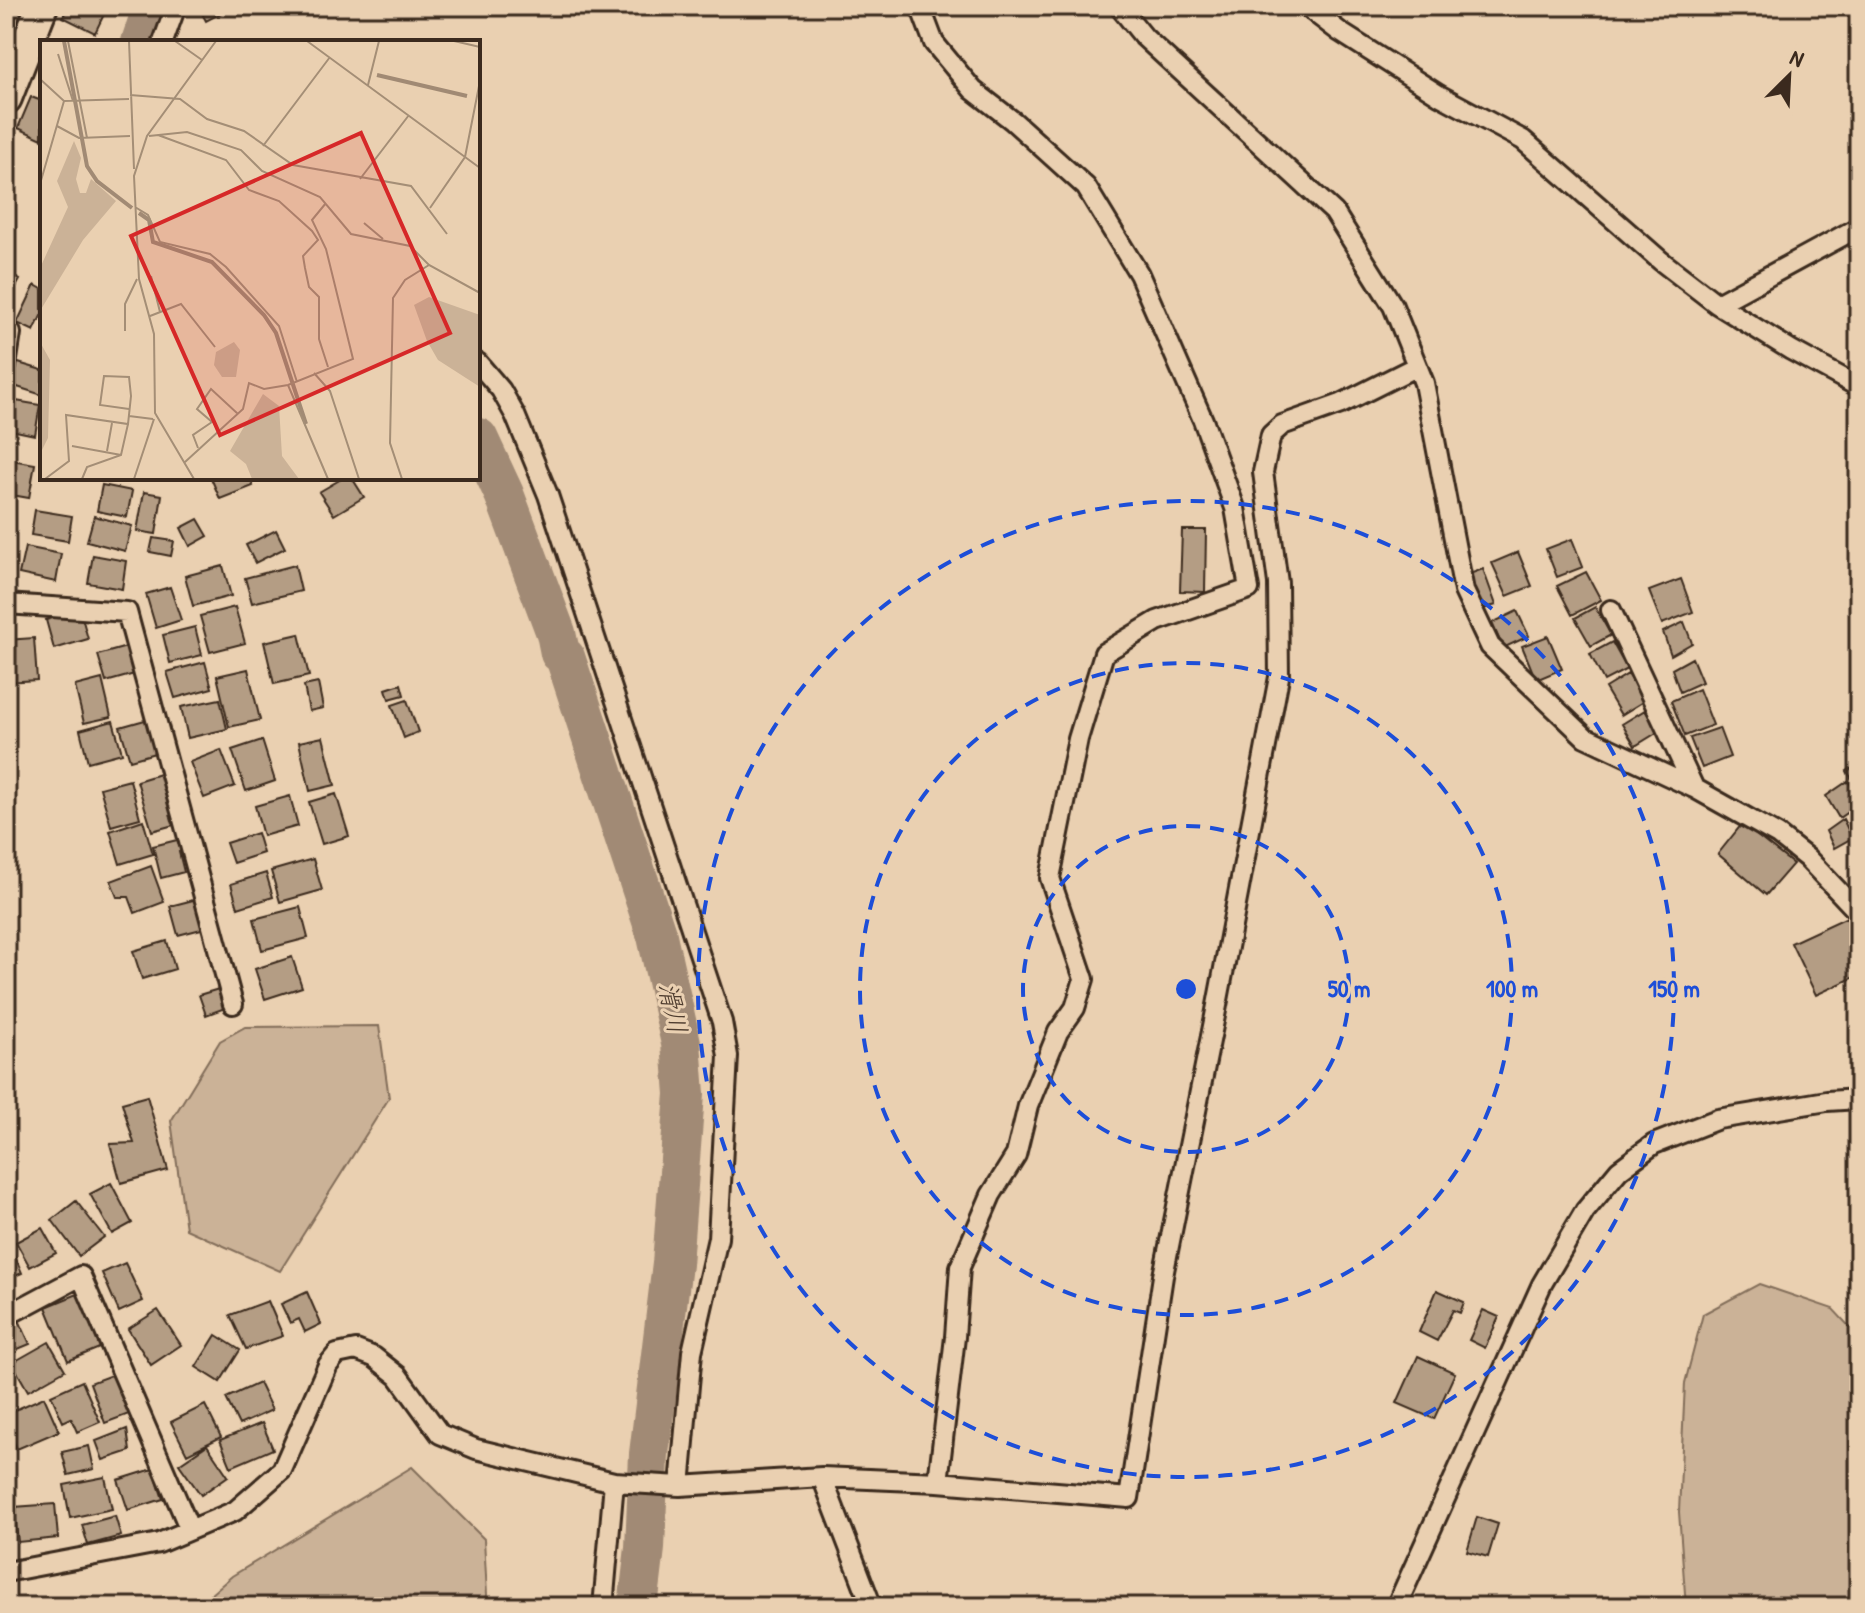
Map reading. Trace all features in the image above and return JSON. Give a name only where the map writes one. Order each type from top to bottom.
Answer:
[{"type":"highway","points":[[6,98],[42,6]]},
{"type":"street","points":[[164,40],[176,6]]},
{"type":"street","points":[[920,6],[934,43],[973,90],[1013,121],[1086,187],[1139,274],[1203,420],[1235,508],[1249,589],[1157,621],[1104,653],[1078,739],[1050,878],[1084,979],[1075,1008],[1058,1032],[1028,1106],[1016,1155],[991,1195],[960,1267],[938,1482]]},
{"type":"street","points":[[1119,6],[1144,37],[1334,212],[1393,306],[1424,383],[1464,591],[1490,646],[1585,737],[1694,788],[1778,835],[1807,858],[1859,913]]},
{"type":"street","points":[[1306,6],[1340,32],[1439,95],[1523,140],[1661,261],[1717,304],[1859,387]]},
{"type":"street","points":[[1717,304],[1859,227]]},
{"type":"street","points":[[6,366],[11,333]]},
{"type":"street","points":[[480,365],[501,390],[515,415],[548,495],[722,1022],[728,1056],[718,1238],[692,1352],[679,1486]]},
{"type":"street","points":[[6,1572],[159,1543],[235,1511],[282,1470],[328,1365],[337,1354],[356,1350],[374,1357],[398,1376],[440,1434],[476,1449],[615,1482],[679,1486],[822,1477],[938,1482],[1129,1498],[1163,1276],[1279,677],[1278,583],[1263,472],[1271,435],[1282,425],[1341,404],[1417,366]]},
{"type":"street","points":[[6,604],[127,612],[233,1004]]},
{"type":"street","points":[[1611,610],[1694,788]]},
{"type":"street","points":[[1396,1607],[1542,1284],[1585,1211],[1619,1170],[1654,1144],[1718,1119],[1827,1101],[1859,1099]]},
{"type":"street","points":[[6,1316],[81,1276],[190,1530]]},
{"type":"street","points":[[822,1477],[872,1607]]},
{"type":"street","points":[[603,1607],[615,1482]]},
{"type":"shaded area","points":[[379,1026],[389,1098],[280,1271],[186,1229],[171,1121],[220,1041],[245,1027]]},
{"type":"shaded area","points":[[1759,1284],[1833,1309],[1859,1337],[1859,1607],[1686,1607],[1679,1512],[1685,1383],[1703,1314]]},
{"type":"shaded area","points":[[412,1467],[484,1539],[487,1595],[483,1607],[196,1607],[232,1576]]},
{"type":"building","points":[[68,6],[108,6],[95,33],[63,17]]},
{"type":"building","points":[[198,6],[233,6],[233,7],[206,21]]},
{"type":"building","points":[[31,97],[40,100],[40,138],[18,128]]},
{"type":"building","points":[[6,272],[20,280],[6,305]]},
{"type":"building","points":[[35,285],[40,288],[40,318],[34,331],[17,323]]},
{"type":"building","points":[[15,362],[40,369],[40,394],[8,384]]},
{"type":"building","points":[[10,400],[40,405],[35,435],[6,429]]},
{"type":"building","points":[[6,459],[35,464],[29,498],[6,494]]},
{"type":"building","points":[[212,480],[251,480],[253,486],[220,499]]},
{"type":"building","points":[[340,480],[353,480],[364,497],[334,515],[319,492]]},
{"type":"building","points":[[102,485],[132,491],[127,517],[97,511]]},
{"type":"building","points":[[144,492],[162,495],[156,534],[137,531]]},
{"type":"building","points":[[35,510],[72,516],[68,541],[31,535]]},
{"type":"building","points":[[94,516],[132,526],[125,551],[87,541]]},
{"type":"building","points":[[198,519],[208,536],[190,546],[181,528]]},
{"type":"building","points":[[276,530],[285,548],[255,563],[246,545]]},
{"type":"building","points":[[1182,530],[1206,530],[1205,592],[1180,591]]},
{"type":"building","points":[[153,538],[174,541],[171,556],[150,552]]},
{"type":"building","points":[[1572,539],[1583,567],[1557,577],[1546,549]]},
{"type":"building","points":[[6,547],[12,549],[6,575]]},
{"type":"building","points":[[25,547],[61,554],[56,582],[19,574]]},
{"type":"building","points":[[1518,552],[1532,586],[1507,596],[1492,563]]},
{"type":"building","points":[[93,555],[126,561],[122,589],[88,583]]},
{"type":"building","points":[[295,565],[301,591],[252,603],[245,578]]},
{"type":"building","points":[[223,566],[231,596],[193,606],[185,576]]},
{"type":"building","points":[[1483,569],[1496,605],[1476,611],[1464,576]]},
{"type":"building","points":[[1586,572],[1601,600],[1572,615],[1557,586]]},
{"type":"building","points":[[1681,579],[1693,612],[1662,624],[1649,591]]},
{"type":"building","points":[[170,587],[181,620],[156,628],[146,594]]},
{"type":"building","points":[[235,607],[245,643],[210,652],[200,616]]},
{"type":"building","points":[[1595,607],[1611,635],[1591,646],[1575,618]]},
{"type":"building","points":[[80,610],[88,639],[54,649],[46,620]]},
{"type":"building","points":[[1517,611],[1529,636],[1503,648],[1492,623]]},
{"type":"building","points":[[1684,622],[1692,643],[1671,655],[1663,632]]},
{"type":"building","points":[[195,627],[202,655],[170,663],[163,635]]},
{"type":"building","points":[[299,634],[309,676],[274,684],[264,642]]},
{"type":"building","points":[[1548,636],[1562,669],[1536,680],[1522,646]]},
{"type":"building","points":[[34,638],[37,680],[6,682],[6,640]]},
{"type":"building","points":[[1612,642],[1627,669],[1604,681],[1590,654]]},
{"type":"building","points":[[130,646],[138,673],[106,682],[98,655]]},
{"type":"building","points":[[1692,658],[1702,682],[1680,692],[1672,669]]},
{"type":"building","points":[[205,662],[212,688],[175,698],[167,672]]},
{"type":"building","points":[[248,669],[260,720],[229,727],[217,676]]},
{"type":"building","points":[[1628,674],[1644,701],[1621,715],[1605,688]]},
{"type":"building","points":[[102,679],[111,717],[84,723],[75,686]]},
{"type":"building","points":[[318,683],[323,708],[309,711],[304,686]]},
{"type":"building","points":[[401,684],[404,695],[389,699],[386,689]]},
{"type":"building","points":[[1699,689],[1713,725],[1685,736],[1671,701]]},
{"type":"building","points":[[220,699],[227,729],[188,738],[181,707]]},
{"type":"building","points":[[407,700],[418,732],[404,738],[392,705]]},
{"type":"building","points":[[1645,710],[1658,732],[1635,746],[1622,724]]},
{"type":"building","points":[[152,718],[162,751],[130,760],[120,727]]},
{"type":"building","points":[[113,721],[122,753],[88,762],[80,730]]},
{"type":"building","points":[[1719,728],[1730,757],[1702,768],[1690,738]]},
{"type":"building","points":[[323,737],[335,785],[310,791],[299,742]]},
{"type":"building","points":[[262,740],[275,781],[246,791],[232,750]]},
{"type":"building","points":[[221,750],[235,786],[204,798],[190,762]]},
{"type":"building","points":[[1859,764],[1859,791],[1847,771]]},
{"type":"building","points":[[166,772],[181,823],[152,831],[137,781]]},
{"type":"building","points":[[130,780],[140,818],[111,826],[100,788]]},
{"type":"building","points":[[1848,781],[1859,798],[1859,804],[1839,818],[1826,796]]},
{"type":"building","points":[[336,794],[349,836],[322,844],[309,802]]},
{"type":"building","points":[[290,796],[298,826],[263,836],[255,806]]},
{"type":"building","points":[[1843,819],[1852,838],[1834,848],[1826,831]]},
{"type":"building","points":[[143,820],[153,854],[120,864],[110,831]]},
{"type":"building","points":[[1742,824],[1793,864],[1766,895],[1718,854]]},
{"type":"building","points":[[257,833],[263,853],[233,863],[226,843]]},
{"type":"building","points":[[185,838],[188,850],[179,852],[184,872],[161,878],[153,846]]},
{"type":"building","points":[[313,859],[322,890],[280,902],[271,871]]},
{"type":"building","points":[[151,866],[164,902],[135,913],[129,897],[117,897],[111,881]]},
{"type":"building","points":[[266,873],[273,897],[238,908],[231,884]]},
{"type":"building","points":[[201,898],[209,927],[178,935],[170,906]]},
{"type":"building","points":[[300,907],[308,938],[262,950],[254,919]]},
{"type":"building","points":[[1847,917],[1859,943],[1859,975],[1816,995],[1791,943]]},
{"type":"building","points":[[167,941],[175,969],[142,979],[133,951]]},
{"type":"building","points":[[292,957],[302,987],[265,999],[255,969]]},
{"type":"building","points":[[222,988],[228,1007],[206,1015],[199,995]]},
{"type":"building","points":[[147,1096],[168,1170],[121,1183],[110,1144],[134,1143],[122,1103]]},
{"type":"building","points":[[111,1183],[132,1223],[112,1234],[90,1194]]},
{"type":"building","points":[[76,1201],[104,1237],[79,1256],[52,1220]]},
{"type":"building","points":[[42,1228],[56,1253],[30,1267],[16,1242]]},
{"type":"building","points":[[10,1245],[22,1273],[6,1280],[6,1247]]},
{"type":"building","points":[[125,1263],[143,1301],[119,1312],[102,1273]]},
{"type":"building","points":[[1437,1290],[1464,1302],[1460,1313],[1453,1310],[1437,1341],[1419,1332]]},
{"type":"building","points":[[307,1292],[321,1324],[305,1332],[299,1319],[290,1323],[281,1304]]},
{"type":"building","points":[[80,1293],[102,1347],[68,1361],[46,1307]]},
{"type":"building","points":[[268,1301],[283,1336],[246,1349],[230,1315]]},
{"type":"building","points":[[158,1310],[181,1345],[151,1365],[128,1329]]},
{"type":"building","points":[[1483,1310],[1499,1317],[1485,1348],[1469,1340]]},
{"type":"building","points":[[19,1320],[30,1344],[6,1354],[6,1326]]},
{"type":"building","points":[[216,1335],[240,1350],[220,1382],[196,1367]]},
{"type":"building","points":[[49,1342],[65,1370],[28,1391],[12,1363]]},
{"type":"building","points":[[1418,1356],[1455,1373],[1434,1419],[1397,1403]]},
{"type":"building","points":[[114,1374],[129,1414],[105,1423],[90,1383]]},
{"type":"building","points":[[6,1380],[14,1396],[6,1400]]},
{"type":"building","points":[[82,1381],[100,1422],[77,1432],[71,1418],[63,1422],[51,1395]]},
{"type":"building","points":[[259,1383],[272,1410],[239,1425],[226,1398]]},
{"type":"building","points":[[44,1397],[59,1431],[17,1449],[6,1425],[6,1414]]},
{"type":"building","points":[[205,1405],[221,1437],[187,1454],[171,1422]]},
{"type":"building","points":[[262,1423],[273,1449],[231,1467],[220,1440]]},
{"type":"building","points":[[127,1429],[130,1451],[103,1460],[96,1441]]},
{"type":"building","points":[[207,1445],[228,1476],[201,1495],[179,1464]]},
{"type":"building","points":[[89,1446],[94,1469],[68,1475],[62,1452]]},
{"type":"building","points":[[153,1469],[163,1499],[128,1510],[118,1480]]},
{"type":"building","points":[[105,1477],[112,1509],[70,1518],[64,1485]]},
{"type":"building","points":[[55,1504],[58,1538],[18,1542],[14,1507]]},
{"type":"building","points":[[115,1516],[121,1536],[88,1545],[82,1525]]},
{"type":"building","points":[[1477,1517],[1498,1524],[1488,1557],[1467,1551]]},
{"type":"waterway","name":"滑川","points":[[142,40],[153,6]]},
{"type":"waterway","name":"滑川","points":[[480,442],[504,494],[556,633],[560,653],[565,657],[657,936],[681,1043],[685,1094],[672,1264],[649,1454],[645,1548],[638,1607]]}]
